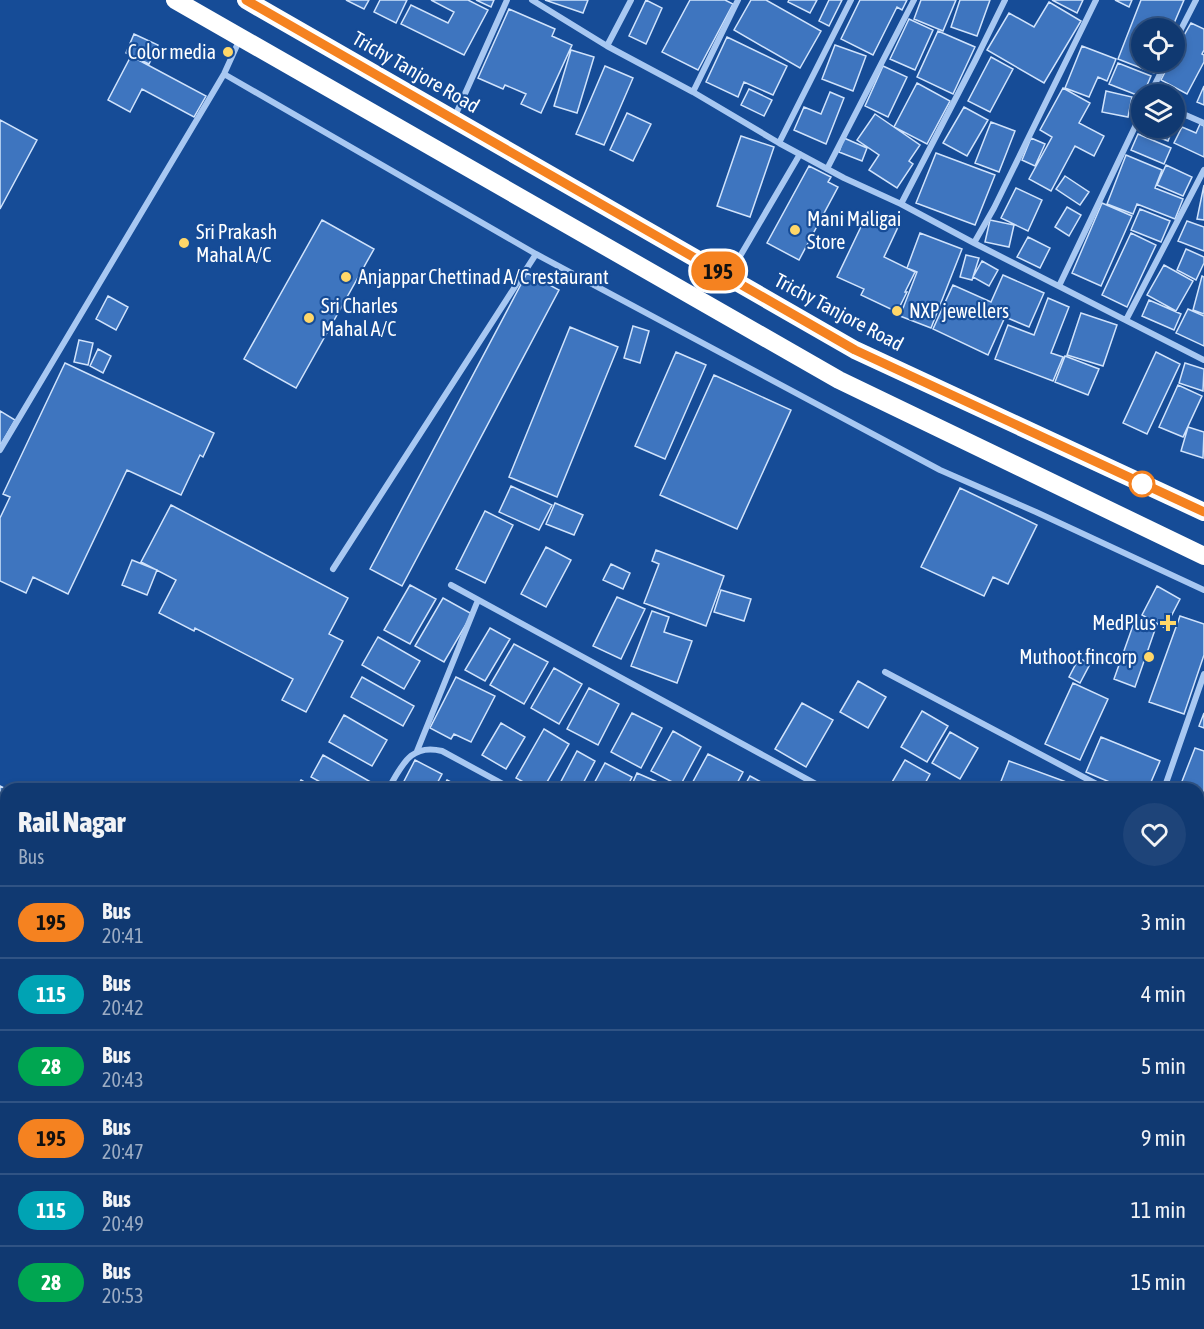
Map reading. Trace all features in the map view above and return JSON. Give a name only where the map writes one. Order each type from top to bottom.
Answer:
[{"type":"highway","points":[[175,0],[839,380],[1204,556]]},
{"type":"highway","name":"Trichy Tanjore Road","points":[[246,0],[855,350],[1204,512]]},
{"type":"street","points":[[453,119],[507,0]]},
{"type":"street","points":[[532,0],[607,46],[693,92],[827,169],[901,204],[1204,360]]},
{"type":"street","points":[[607,46],[631,0]]},
{"type":"street","points":[[693,92],[738,0]]},
{"type":"street","points":[[779,142],[850,0]]},
{"type":"street","points":[[827,169],[914,0]]},
{"type":"street","points":[[901,204],[1005,0]]},
{"type":"street","points":[[974,243],[994,208],[1096,0]]},
{"type":"street","points":[[1185,22],[1196,0]]},
{"type":"street","points":[[0,450],[224,74],[240,37]]},
{"type":"street","points":[[224,74],[536,254],[940,470],[1204,590]]},
{"type":"street","points":[[1185,115],[1204,123]]},
{"type":"street","points":[[1059,286],[1131,135]]},
{"type":"street","points":[[728,277],[800,154]]},
{"type":"street","points":[[1126,320],[1204,170]]},
{"type":"street","points":[[333,569],[536,254]]},
{"type":"street","points":[[451,585],[814,783]]},
{"type":"street","points":[[417,751],[478,600]]},
{"type":"street","points":[[885,672],[1094,783]]},
{"type":"street","points":[[1166,783],[1204,674]]},
{"type":"street","points":[[392,783],[405,760],[417,751],[430,748],[442,751],[501,783]]},
{"type":"building","points":[[346,0],[369,0],[364,9]]},
{"type":"building","points":[[380,0],[407,0],[396,23],[374,12]]},
{"type":"building","points":[[431,0],[468,0],[488,10],[464,55],[401,24],[411,5],[448,23],[454,12]]},
{"type":"building","points":[[476,0],[494,0],[491,7]]},
{"type":"building","points":[[545,0],[588,0],[583,13]]},
{"type":"building","points":[[646,0],[662,8],[646,44],[629,36]]},
{"type":"building","points":[[690,0],[725,0],[733,4],[698,70],[662,52]]},
{"type":"building","points":[[751,0],[766,0],[821,31],[800,68],[734,30]]},
{"type":"building","points":[[789,0],[817,0],[810,13],[788,2]]},
{"type":"building","points":[[829,0],[842,0],[829,26],[819,21]]},
{"type":"building","points":[[860,0],[907,0],[902,10],[897,7],[873,55],[841,39]]},
{"type":"building","points":[[921,0],[956,0],[943,31],[914,19]]},
{"type":"building","points":[[960,0],[990,0],[977,36],[951,27]]},
{"type":"building","points":[[1052,0],[1083,0],[1077,13]]},
{"type":"building","points":[[1115,0],[1132,0],[1129,7]]},
{"type":"building","points":[[1141,0],[1184,0],[1176,18],[1134,18]]},
{"type":"building","points":[[1049,2],[1081,21],[1044,83],[987,50],[1009,13],[1034,27]]},
{"type":"building","points":[[509,9],[555,29],[552,36],[572,45],[541,113],[521,104],[526,94],[505,85],[503,89],[478,78]]},
{"type":"building","points":[[909,19],[933,30],[915,70],[890,59]]},
{"type":"building","points":[[1191,23],[1204,29],[1202,54],[1204,62],[1187,94],[1185,84],[1168,84],[1161,80],[1165,72],[1185,72],[1185,34]]},
{"type":"building","points":[[1131,26],[1131,64],[1118,59]]},
{"type":"building","points":[[938,31],[975,47],[953,94],[917,77]]},
{"type":"building","points":[[134,34],[158,45],[149,64],[126,53]]},
{"type":"building","points":[[727,37],[787,66],[773,95],[744,82],[738,97],[706,82]]},
{"type":"building","points":[[835,45],[866,56],[853,91],[822,79]]},
{"type":"building","points":[[1082,46],[1116,59],[1107,81],[1098,77],[1089,97],[1065,88]]},
{"type":"building","points":[[571,50],[594,57],[577,113],[554,106]]},
{"type":"building","points":[[131,56],[206,96],[194,117],[142,89],[130,112],[108,100]]},
{"type":"building","points":[[991,57],[1013,69],[990,112],[968,101]]},
{"type":"building","points":[[1118,63],[1131,68],[1131,72],[1141,72],[1151,76],[1148,84],[1131,84],[1131,93],[1109,84]]},
{"type":"building","points":[[605,66],[633,78],[604,145],[576,134]]},
{"type":"building","points":[[883,66],[907,77],[888,117],[865,106]]},
{"type":"building","points":[[917,83],[950,101],[927,144],[894,127]]},
{"type":"building","points":[[1204,86],[1204,105],[1197,102]]},
{"type":"building","points":[[1063,88],[1090,103],[1079,123],[1104,136],[1094,156],[1075,146],[1051,191],[1029,179],[1052,137],[1040,130]]},
{"type":"building","points":[[749,89],[772,100],[764,116],[741,105]]},
{"type":"building","points":[[1106,91],[1131,97],[1128,117],[1102,112]]},
{"type":"building","points":[[830,92],[844,98],[826,144],[794,130],[804,107],[821,114]]},
{"type":"building","points":[[964,107],[988,120],[967,156],[943,143]]},
{"type":"building","points":[[627,113],[651,124],[633,161],[610,150]]},
{"type":"building","points":[[875,114],[920,145],[909,161],[913,164],[897,188],[869,170],[879,155],[857,140]]},
{"type":"building","points":[[0,120],[37,140],[0,209]]},
{"type":"building","points":[[991,122],[1015,131],[999,172],[975,163]]},
{"type":"building","points":[[1200,124],[1204,126],[1204,157],[1174,143],[1176,138],[1185,138],[1185,128],[1196,133]]},
{"type":"building","points":[[741,136],[774,147],[750,217],[717,206]]},
{"type":"building","points":[[844,138],[867,148],[862,161],[839,152]]},
{"type":"building","points":[[1031,138],[1045,144],[1035,166],[1022,160]]},
{"type":"building","points":[[1136,138],[1147,138],[1171,148],[1164,164],[1131,150]]},
{"type":"building","points":[[936,153],[995,175],[975,225],[916,203]]},
{"type":"building","points":[[1126,155],[1162,170],[1155,188],[1183,199],[1175,219],[1137,204],[1133,214],[1107,204]]},
{"type":"building","points":[[1166,165],[1192,177],[1183,196],[1157,185]]},
{"type":"building","points":[[809,166],[831,177],[828,182],[838,187],[799,260],[767,243]]},
{"type":"building","points":[[1065,176],[1089,192],[1080,205],[1056,189]]},
{"type":"building","points":[[1204,185],[1204,220],[1197,219]]},
{"type":"building","points":[[1016,188],[1042,200],[1028,231],[1001,218]]},
{"type":"building","points":[[1102,203],[1132,216],[1101,286],[1072,273]]},
{"type":"building","points":[[1067,207],[1081,215],[1069,236],[1055,227]]},
{"type":"building","points":[[1140,209],[1170,221],[1161,242],[1131,230]]},
{"type":"building","points":[[868,212],[898,227],[884,257],[915,272],[897,312],[861,295],[864,289],[837,277]]},
{"type":"building","points":[[322,220],[374,249],[296,388],[244,359]]},
{"type":"building","points":[[990,220],[1014,225],[1009,247],[985,242]]},
{"type":"building","points":[[1187,221],[1204,227],[1204,251],[1178,241]]},
{"type":"building","points":[[920,233],[962,249],[931,328],[900,316],[917,272],[907,268]]},
{"type":"building","points":[[1131,233],[1156,245],[1127,307],[1102,295]]},
{"type":"building","points":[[1028,237],[1050,248],[1040,268],[1017,257]]},
{"type":"building","points":[[1186,249],[1204,257],[1204,263],[1196,280],[1177,270]]},
{"type":"building","points":[[966,255],[979,258],[972,280],[960,277]]},
{"type":"building","points":[[982,261],[998,270],[989,286],[973,277]]},
{"type":"building","points":[[1164,265],[1193,281],[1176,311],[1147,295]]},
{"type":"building","points":[[527,273],[559,290],[402,586],[370,569]]},
{"type":"building","points":[[1003,275],[1044,293],[1029,327],[1005,317],[988,355],[933,329],[953,285],[991,302]]},
{"type":"building","points":[[1202,276],[1204,277],[1204,314],[1193,310]]},
{"type":"building","points":[[108,296],[128,307],[116,330],[96,319]]},
{"type":"building","points":[[1048,298],[1069,307],[1051,353],[1063,357],[1053,381],[995,359],[1008,325],[1034,335]]},
{"type":"building","points":[[1149,300],[1181,314],[1174,330],[1142,316]]},
{"type":"building","points":[[1188,309],[1204,316],[1204,346],[1176,333]]},
{"type":"building","points":[[1081,313],[1117,325],[1103,366],[1067,355]]},
{"type":"building","points":[[633,326],[649,331],[640,363],[624,358]]},
{"type":"building","points":[[570,327],[618,347],[557,497],[509,477]]},
{"type":"building","points":[[79,340],[93,343],[88,365],[74,362]]},
{"type":"building","points":[[98,349],[111,356],[103,373],[90,366]]},
{"type":"building","points":[[676,352],[706,365],[665,459],[635,446]]},
{"type":"building","points":[[1156,352],[1180,364],[1147,434],[1123,423]]},
{"type":"building","points":[[1065,356],[1099,369],[1088,395],[1055,382]]},
{"type":"building","points":[[65,363],[214,433],[203,457],[200,455],[181,495],[127,470],[68,594],[33,577],[26,593],[0,581],[0,518],[10,497],[3,494]]},
{"type":"building","points":[[1185,363],[1204,369],[1203,391],[1179,383]]},
{"type":"building","points":[[714,375],[791,410],[737,529],[660,495]]},
{"type":"building","points":[[1178,385],[1202,396],[1183,437],[1159,427]]},
{"type":"building","points":[[0,411],[15,420],[0,446]]},
{"type":"building","points":[[1188,427],[1204,432],[1203,458],[1181,451]]},
{"type":"building","points":[[511,486],[552,505],[539,530],[499,512]]},
{"type":"building","points":[[960,488],[1037,525],[1008,584],[993,577],[984,596],[921,567]]},
{"type":"building","points":[[555,503],[583,515],[574,535],[546,524]]},
{"type":"building","points":[[171,505],[348,598],[329,634],[343,641],[306,712],[282,700],[293,679],[195,628],[194,631],[159,613],[176,580],[141,562]]},
{"type":"building","points":[[485,511],[513,525],[485,583],[456,569]]},
{"type":"building","points":[[546,547],[571,560],[546,607],[521,594]]},
{"type":"building","points":[[656,550],[724,576],[706,626],[644,603],[659,564],[652,561]]},
{"type":"building","points":[[132,560],[157,570],[147,595],[122,585]]},
{"type":"building","points":[[611,564],[630,573],[623,589],[603,580]]},
{"type":"building","points":[[410,585],[436,599],[410,644],[384,630]]},
{"type":"building","points":[[1157,586],[1180,599],[1165,628],[1142,615]]},
{"type":"building","points":[[721,590],[751,599],[744,621],[714,612]]},
{"type":"building","points":[[617,597],[645,609],[621,659],[593,646]]},
{"type":"building","points":[[443,598],[472,614],[444,662],[415,646]]},
{"type":"building","points":[[652,611],[669,617],[664,632],[692,641],[677,683],[631,666]]},
{"type":"building","points":[[1180,616],[1204,624],[1204,655],[1184,714],[1149,702]]},
{"type":"building","points":[[1136,617],[1157,624],[1135,687],[1114,679]]},
{"type":"building","points":[[490,628],[510,639],[485,681],[465,670]]},
{"type":"building","points":[[378,637],[420,661],[404,689],[362,665]]},
{"type":"building","points":[[514,644],[548,662],[524,704],[490,685]]},
{"type":"building","points":[[1079,658],[1090,664],[1080,683],[1069,677]]},
{"type":"building","points":[[554,668],[582,684],[559,724],[531,708]]},
{"type":"building","points":[[362,677],[414,706],[403,726],[351,697]]},
{"type":"building","points":[[456,677],[495,696],[471,742],[454,734],[451,739],[430,728]]},
{"type":"building","points":[[858,681],[886,697],[868,728],[840,712]]},
{"type":"building","points":[[1073,683],[1108,699],[1080,760],[1045,744]]},
{"type":"building","points":[[589,688],[619,704],[598,745],[567,729]]},
{"type":"building","points":[[802,703],[833,720],[806,767],[775,749]]},
{"type":"building","points":[[922,711],[948,726],[927,762],[901,747]]},
{"type":"building","points":[[632,713],[662,728],[641,768],[611,752]]},
{"type":"building","points":[[1204,713],[1204,728],[1199,726]]},
{"type":"building","points":[[344,715],[387,740],[372,766],[329,742]]},
{"type":"building","points":[[501,723],[525,737],[506,769],[482,755]]},
{"type":"building","points":[[544,729],[569,744],[546,783],[525,783],[516,778]]},
{"type":"building","points":[[673,731],[701,747],[682,783],[674,783],[651,771]]},
{"type":"building","points":[[950,732],[978,748],[960,779],[932,763]]},
{"type":"building","points":[[1101,737],[1160,761],[1151,783],[1112,783],[1086,772]]},
{"type":"building","points":[[1195,748],[1204,751],[1204,783],[1181,783]]},
{"type":"building","points":[[577,751],[595,761],[583,783],[560,783]]},
{"type":"building","points":[[708,754],[743,772],[737,783],[692,783]]},
{"type":"building","points":[[323,755],[372,783],[322,783],[311,777]]},
{"type":"building","points":[[415,760],[442,774],[437,783],[403,783]]},
{"type":"building","points":[[905,760],[930,774],[925,783],[892,783]]},
{"type":"building","points":[[1009,761],[1069,783],[1000,783]]},
{"type":"building","points":[[605,763],[632,777],[629,783],[594,783]]},
{"type":"building","points":[[637,773],[660,783],[633,783]]},
{"type":"building","points":[[750,776],[763,783],[746,783]]},
{"type":"bus line","name":"195","points":[[246,0],[855,350],[1204,512]]},
{"type":"place","name":"Color media","points":[[228,52]]},
{"type":"place","name":"Mani Maligai Store","points":[[795,230]]},
{"type":"place","name":"Sri Prakash Mahal A/C","points":[[184,243]]},
{"type":"place","name":"Anjappar Chettinad A/C restaurant","points":[[346,277]]},
{"type":"place","name":"NXP jewellers","points":[[897,311]]},
{"type":"place","name":"Sri Charles Mahal A/C","points":[[309,318]]},
{"type":"place","name":"MedPlus","points":[[1168,623]]},
{"type":"place","name":"Muthoot fincorp","points":[[1149,657]]}]
